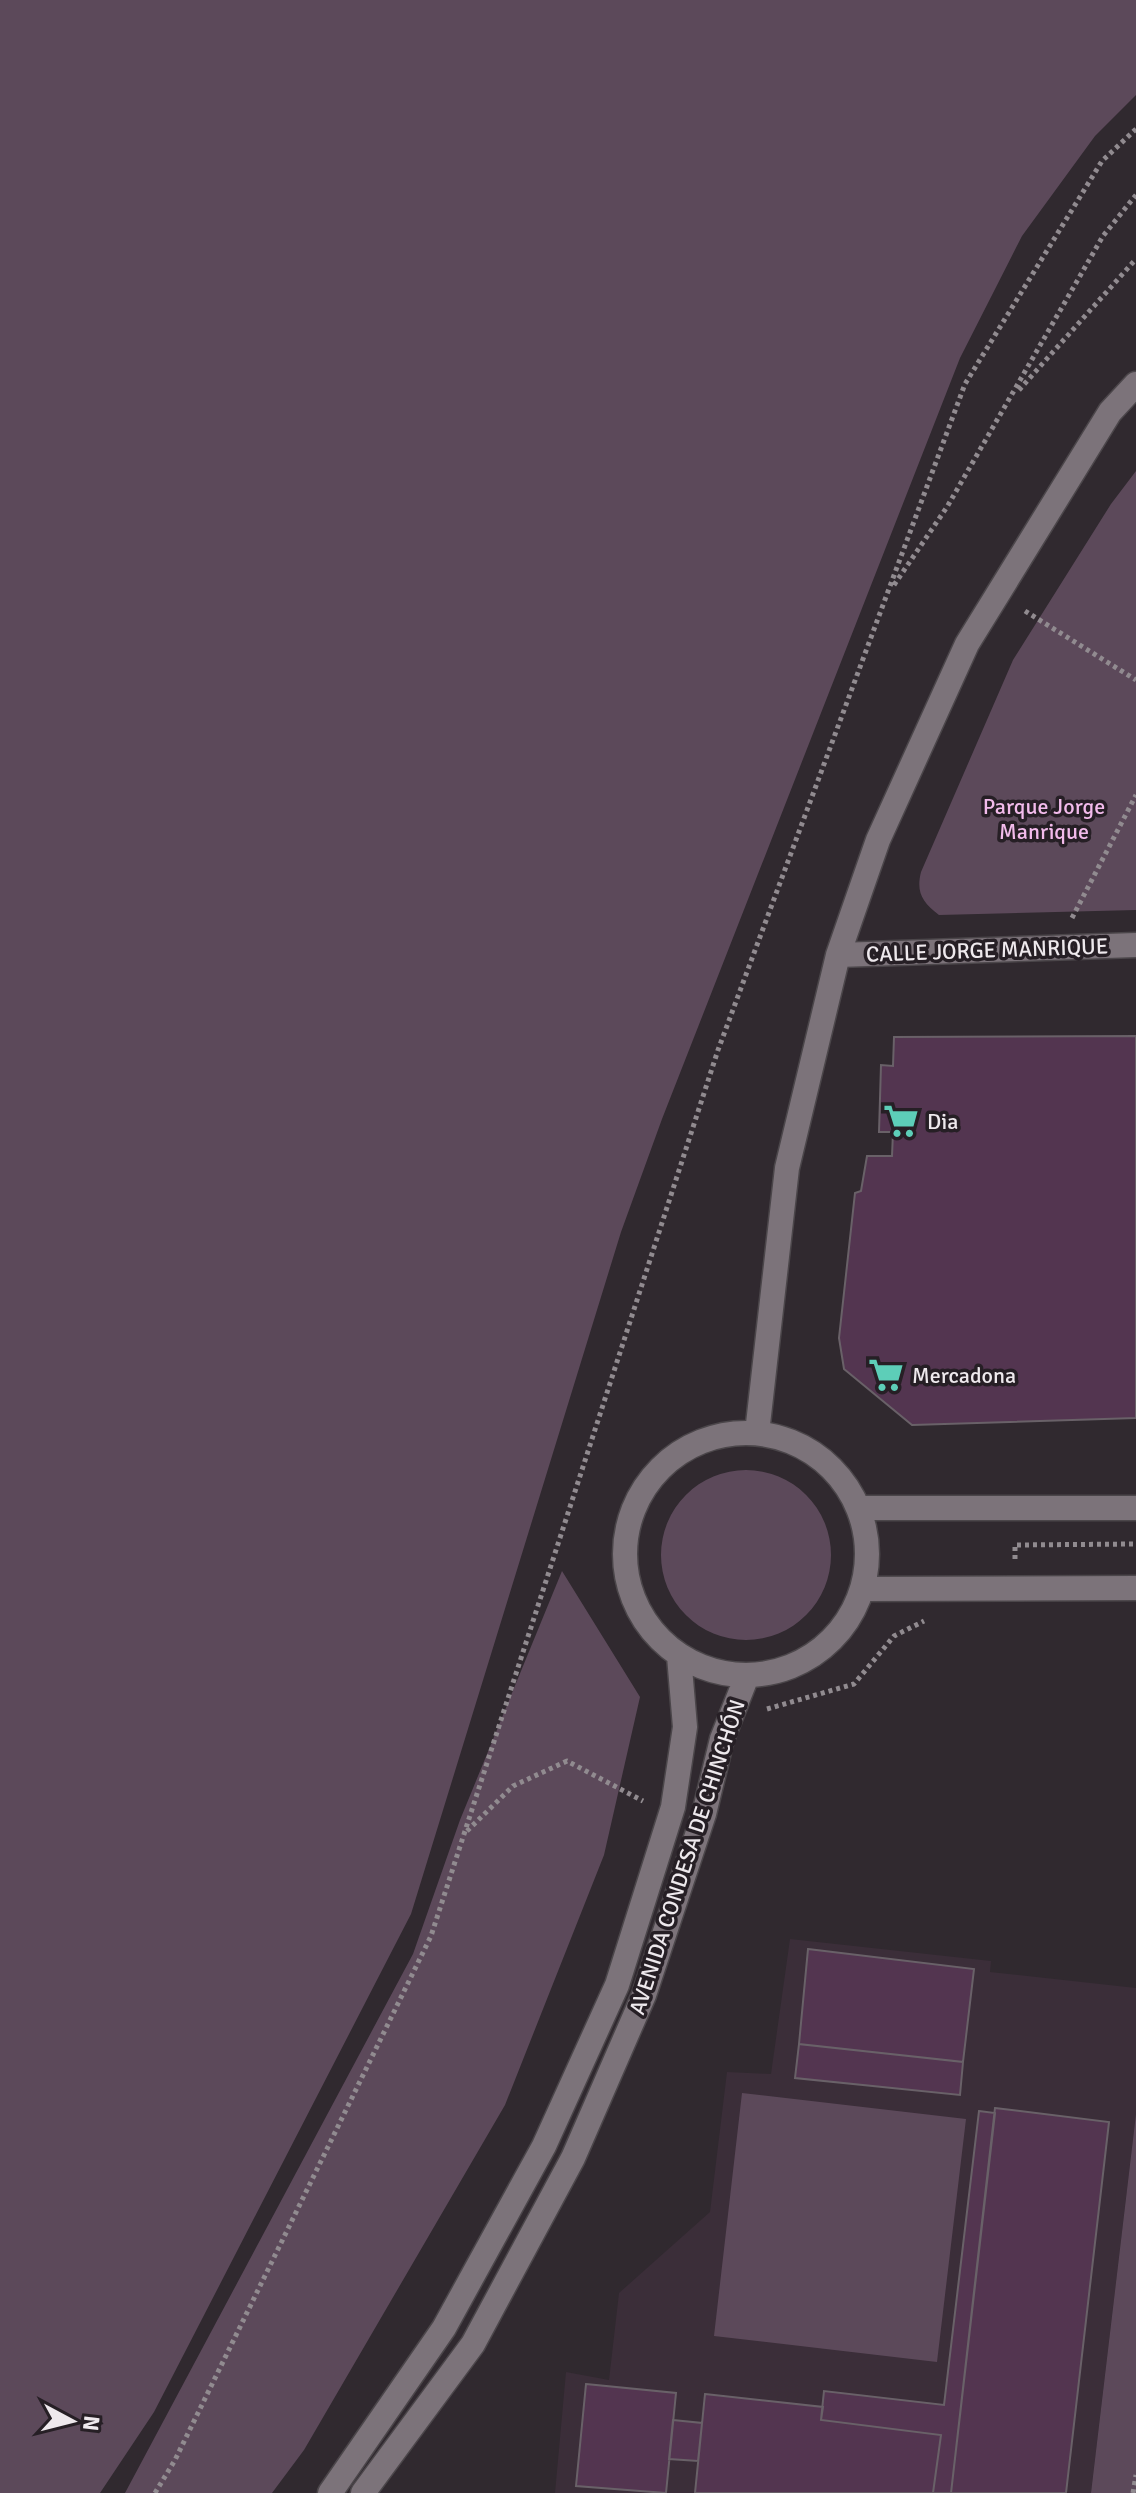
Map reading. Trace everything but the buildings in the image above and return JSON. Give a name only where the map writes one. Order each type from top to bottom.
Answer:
[{"type":"street","points":[[757,1433],[787,1168],[838,955],[878,840],[967,644],[1110,412],[1136,384]]},
{"type":"street","name":"CALLE JORGE MANRIQUE","points":[[838,955],[1136,945]]},
{"type":"street","points":[[757,1433],[790,1441],[818,1457],[842,1480],[858,1508],[867,1548],[862,1589],[850,1617],[831,1641],[806,1660],[778,1672],[747,1676],[700,1667],[679,1656],[653,1632],[634,1602],[626,1567],[627,1531],[646,1488],[660,1469],[688,1447],[722,1435],[757,1433]]},
{"type":"street","points":[[858,1508],[1136,1508]]},
{"type":"street","points":[[862,1589],[1136,1588]]},
{"type":"street","name":"AVENIDA CONDESA DE CHINCHÓN","points":[[330,2493],[444,2328],[544,2146],[617,1985],[673,1807],[685,1727],[679,1656]]},
{"type":"street","name":"AVENIDA CONDESA DE CHINCHÓN","points":[[363,2493],[473,2344],[573,2158],[644,1995],[704,1814],[722,1739],[747,1676]]},
{"type":"path","points":[[155,2493],[175,2460],[431,1936],[718,1050],[965,384],[1102,161],[1136,129]]},
{"type":"path","points":[[888,593],[947,507],[1103,236],[1136,195]]},
{"type":"path","points":[[1013,396],[1136,259]]},
{"type":"path","points":[[998,595],[1136,680]]},
{"type":"path","points":[[1056,948],[1136,795]]},
{"type":"path","points":[[1016,1590],[1015,1545],[1136,1544]]},
{"type":"path","points":[[759,1718],[768,1709],[854,1684],[894,1636],[924,1621],[939,1621]]},
{"type":"path","points":[[464,1834],[513,1786],[567,1761],[644,1801],[673,1807]]},
{"type":"path","points":[[1133,2493],[1136,2475]]},
{"type":"shaded area","points":[[790,1939],[991,1961],[990,1972],[1136,1988],[1136,2114],[1091,2493],[555,2493],[566,2372],[609,2380],[619,2293],[710,2212],[727,2072],[771,2074]]},
{"type":"green space","points":[[0,0],[1136,0],[1136,95],[1095,136],[1022,236],[960,358],[662,1119],[621,1232],[411,1914],[154,2412],[100,2493],[0,2493]]},
{"type":"green space","name":"Parque Jorge Manrique","points":[[1136,471],[1136,910],[939,915],[922,896],[919,885],[921,872],[1013,660],[1111,504]]},
{"type":"green space","points":[[746,1470],[778,1477],[806,1495],[824,1523],[831,1555],[824,1587],[806,1615],[778,1633],[746,1640],[714,1633],[686,1615],[668,1587],[661,1555],[668,1523],[686,1495],[714,1477]]},
{"type":"green space","points":[[562,1571],[640,1697],[604,1855],[505,2105],[304,2450],[272,2493],[125,2493],[413,1954],[460,1820]]},
{"type":"green space","points":[[742,2093],[966,2119],[937,2362],[714,2336]]},
{"type":"green space","points":[[1136,2114],[1136,2493],[1091,2493]]},
{"type":"place","name":"Dia","points":[[901,1121]]},
{"type":"place","name":"Mercadona","points":[[886,1375]]}]
